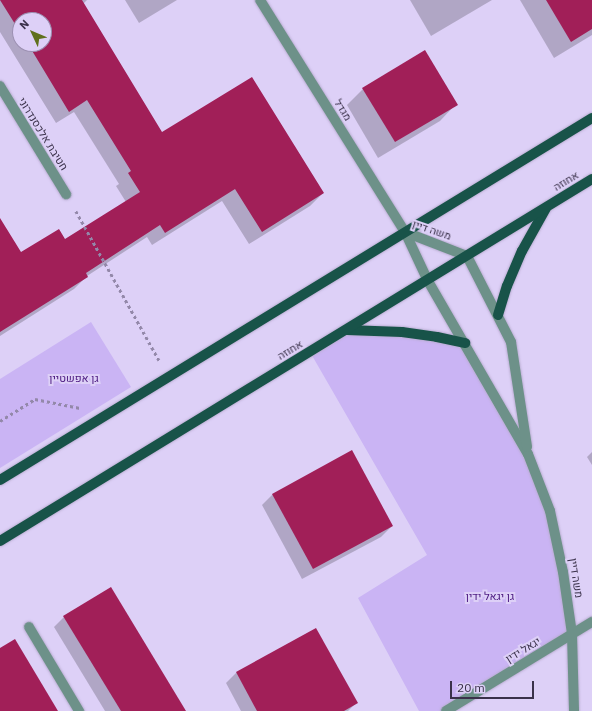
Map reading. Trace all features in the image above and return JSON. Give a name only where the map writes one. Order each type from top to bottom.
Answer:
[{"type":"main road","points":[[0,480],[592,118]]},
{"type":"main road","name":"אחוזה","points":[[0,541],[428,281],[592,179]]},
{"type":"main road","points":[[498,315],[507,286],[522,251],[547,207]]},
{"type":"main road","points":[[347,330],[402,332],[465,343]]},
{"type":"street","name":"מגדל","points":[[260,0],[405,232]]},
{"type":"street","name":"חטיבת אלכסנדרוני","points":[[0,86],[66,194]]},
{"type":"street","name":"משה דיין","points":[[405,232],[467,256],[511,342],[528,454]]},
{"type":"street","name":"משה דיין","points":[[405,232],[428,281],[528,454],[550,510],[563,572],[572,634],[574,711]]},
{"type":"street","name":"יגאל ידין","points":[[446,711],[592,622]]},
{"type":"street","points":[[29,627],[79,711]]},
{"type":"path","points":[[66,194],[168,376]]},
{"type":"path","points":[[0,421],[35,399],[108,413]]},
{"type":"green space","name":"גן אפשטיין","points":[[91,322],[131,387],[0,468],[0,379]]},
{"type":"green space","name":"גן יגאל ידין","points":[[347,330],[465,343],[536,473],[562,564],[572,634],[446,711],[419,711],[358,598],[427,555],[310,352]]},
{"type":"building","points":[[0,0],[82,0],[162,132],[252,77],[324,193],[262,232],[235,189],[165,233],[160,225],[86,273],[88,277],[0,332],[0,218],[21,252],[59,229],[65,239],[140,192],[128,173],[131,171],[87,100],[69,112],[33,52],[52,52],[52,12],[12,12],[12,19]]},
{"type":"building","points":[[546,0],[592,0],[592,29],[571,42]]},
{"type":"building","points":[[425,50],[458,105],[395,142],[362,88]]},
{"type":"building","points":[[352,450],[393,526],[313,569],[272,494]]},
{"type":"building","points":[[111,587],[186,711],[121,711],[63,616]]},
{"type":"building","points":[[316,628],[358,703],[344,711],[257,711],[236,672]]},
{"type":"building","points":[[15,639],[58,711],[0,711],[0,648]]}]
